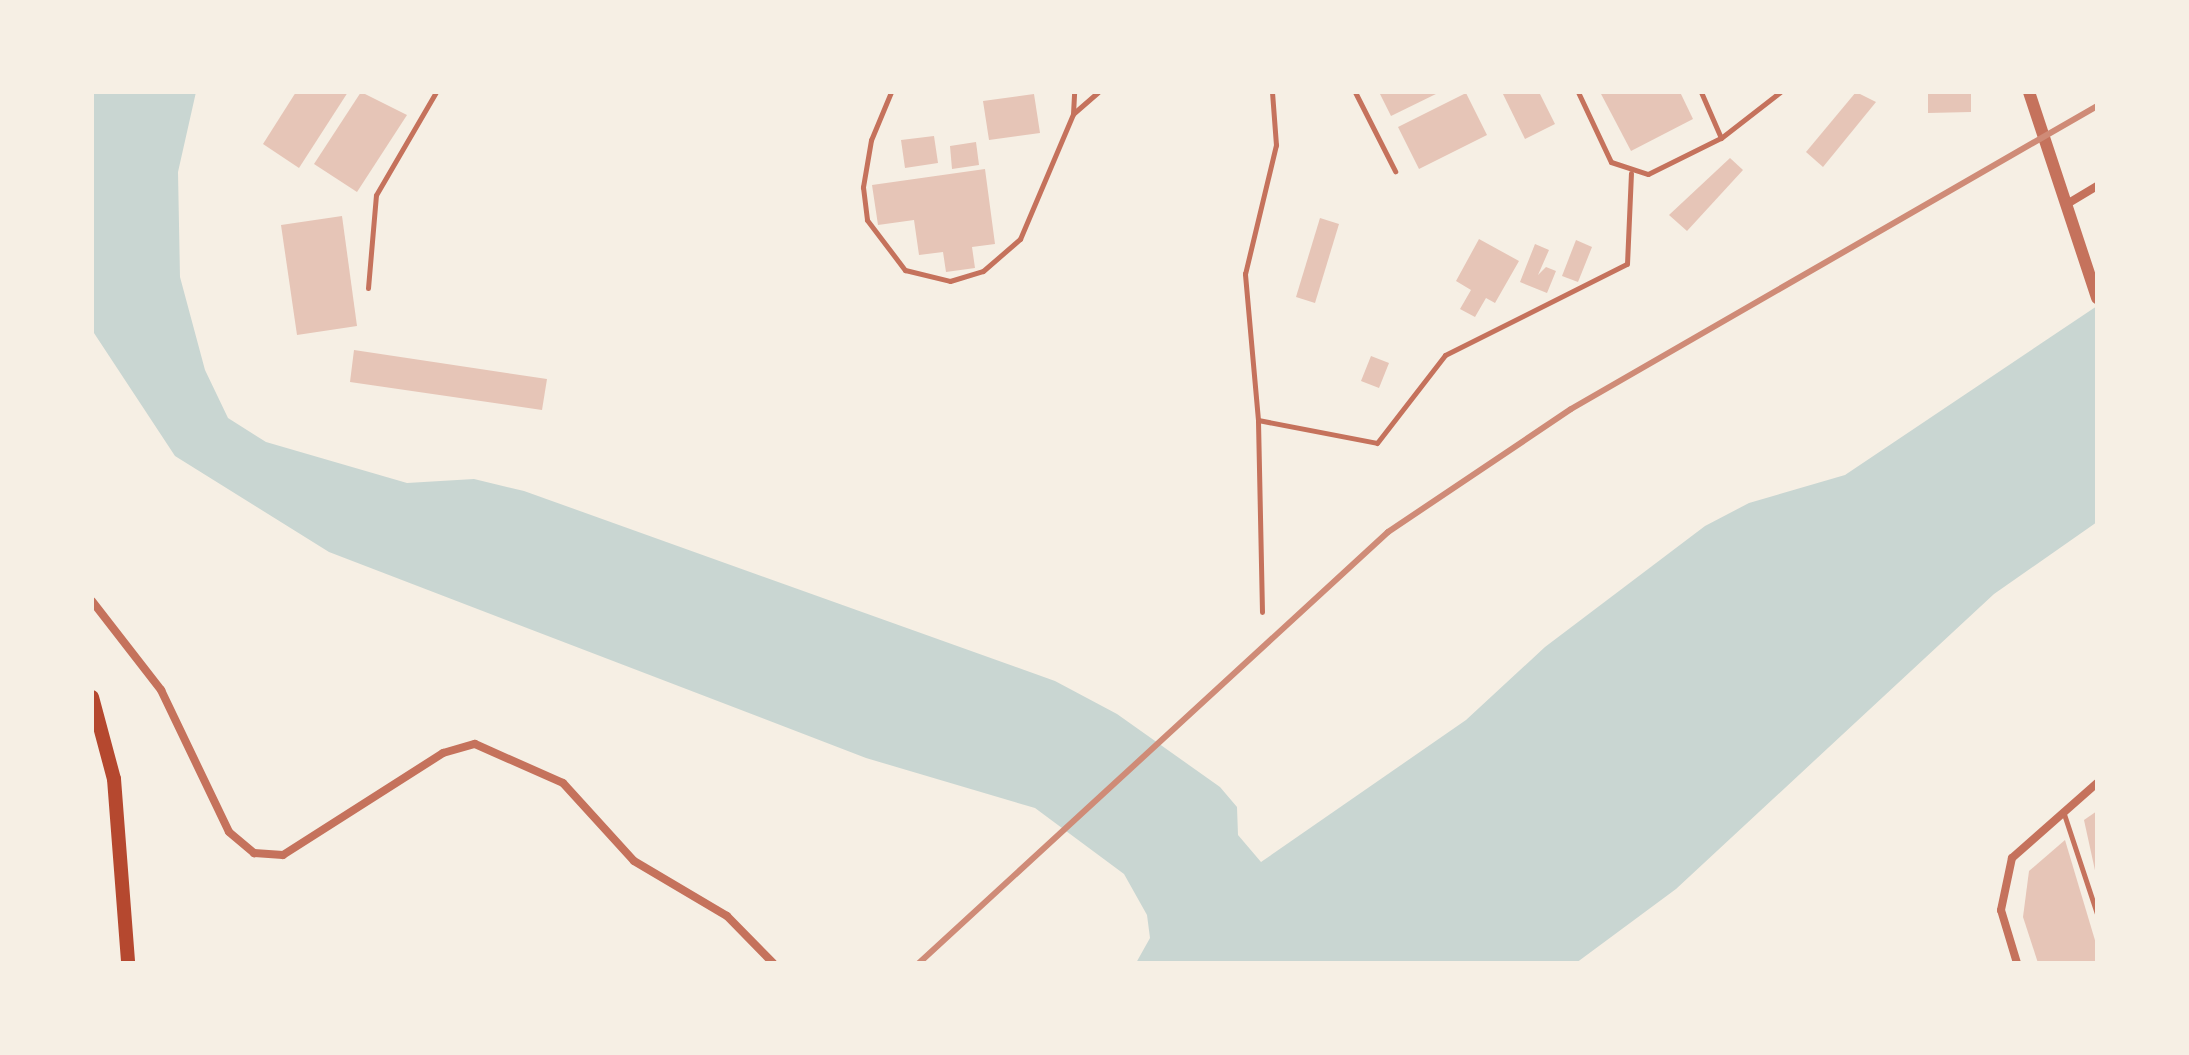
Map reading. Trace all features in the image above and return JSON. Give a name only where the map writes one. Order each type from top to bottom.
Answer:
[{"type":"main road","points":[[92,697],[116,795],[128,963]]},
{"type":"street","points":[[2029,92],[2097,298]]},
{"type":"street","points":[[2067,204],[2097,186]]},
{"type":"street","points":[[92,601],[161,690],[229,832],[254,853],[283,855],[443,753],[475,744],[563,783],[634,861],[727,916],[773,963]]},
{"type":"street","points":[[2017,963],[2001,910],[2005,876],[2023,845],[2097,783]]},
{"type":"lane","points":[[368,288],[376,195],[436,92]]},
{"type":"lane","points":[[891,92],[871,140],[863,204],[887,251],[928,280],[968,277],[1007,254],[1042,194],[1073,114],[1074,92]]},
{"type":"lane","points":[[1073,114],[1098,92]]},
{"type":"lane","points":[[1262,612],[1258,420],[1245,274],[1276,145],[1272,92]]},
{"type":"lane","points":[[1355,92],[1395,171]]},
{"type":"lane","points":[[1578,92],[1611,162],[1631,173],[1681,162],[1721,138],[1780,92]]},
{"type":"lane","points":[[1701,92],[1721,138]]},
{"type":"lane","points":[[1258,420],[1377,443],[1445,355],[1627,264],[1631,173]]},
{"type":"lane","points":[[2063,810],[2097,914]]},
{"type":"shaded area","points":[[92,92],[196,92],[178,172],[180,277],[205,370],[228,418],[266,442],[407,483],[474,479],[524,491],[1055,681],[1117,714],[1220,787],[1237,807],[1238,835],[1261,862],[1466,720],[1545,647],[1705,526],[1749,503],[1845,475],[2097,306],[2097,522],[1994,594],[1676,889],[1576,963],[1136,963],[1150,938],[1147,915],[1124,874],[1035,808],[866,758],[329,552],[175,456],[92,330]]},
{"type":"building","points":[[296,92],[348,92],[299,168],[263,144]]},
{"type":"building","points":[[361,92],[407,115],[357,192],[314,164]]},
{"type":"building","points":[[1379,92],[1440,92],[1391,116]]},
{"type":"building","points":[[1502,92],[1539,92],[1555,124],[1525,139]]},
{"type":"building","points":[[1600,92],[1680,92],[1693,119],[1631,151]]},
{"type":"building","points":[[1856,92],[1876,102],[1823,167],[1806,152]]},
{"type":"building","points":[[1928,92],[1971,92],[1971,112],[1928,113]]},
{"type":"building","points":[[1466,93],[1487,135],[1419,169],[1398,127]]},
{"type":"building","points":[[1034,94],[1040,133],[989,140],[983,101]]},
{"type":"building","points":[[934,136],[938,163],[905,168],[901,140]]},
{"type":"building","points":[[976,142],[979,165],[952,169],[950,146]]},
{"type":"building","points":[[1730,158],[1743,170],[1687,231],[1669,215]]},
{"type":"building","points":[[985,169],[995,244],[972,247],[975,268],[946,272],[943,252],[919,255],[914,220],[878,225],[872,185]]},
{"type":"building","points":[[342,216],[357,326],[297,335],[281,225]]},
{"type":"building","points":[[1320,218],[1339,224],[1315,303],[1296,297]]},
{"type":"building","points":[[1479,239],[1519,261],[1495,303],[1486,298],[1475,317],[1460,309],[1471,290],[1456,281]]},
{"type":"building","points":[[1576,240],[1592,247],[1578,282],[1562,276]]},
{"type":"building","points":[[1535,244],[1549,250],[1538,275],[1546,267],[1556,271],[1547,293],[1520,282]]},
{"type":"building","points":[[354,350],[547,379],[542,410],[350,382]]},
{"type":"building","points":[[1371,356],[1389,363],[1379,388],[1361,381]]},
{"type":"building","points":[[2097,811],[2097,874],[2096,875],[2084,820]]},
{"type":"building","points":[[2065,840],[2097,947],[2097,963],[2038,963],[2023,917],[2029,871]]},
{"type":"railway","points":[[919,963],[1388,532],[1571,409],[2097,106]]}]
